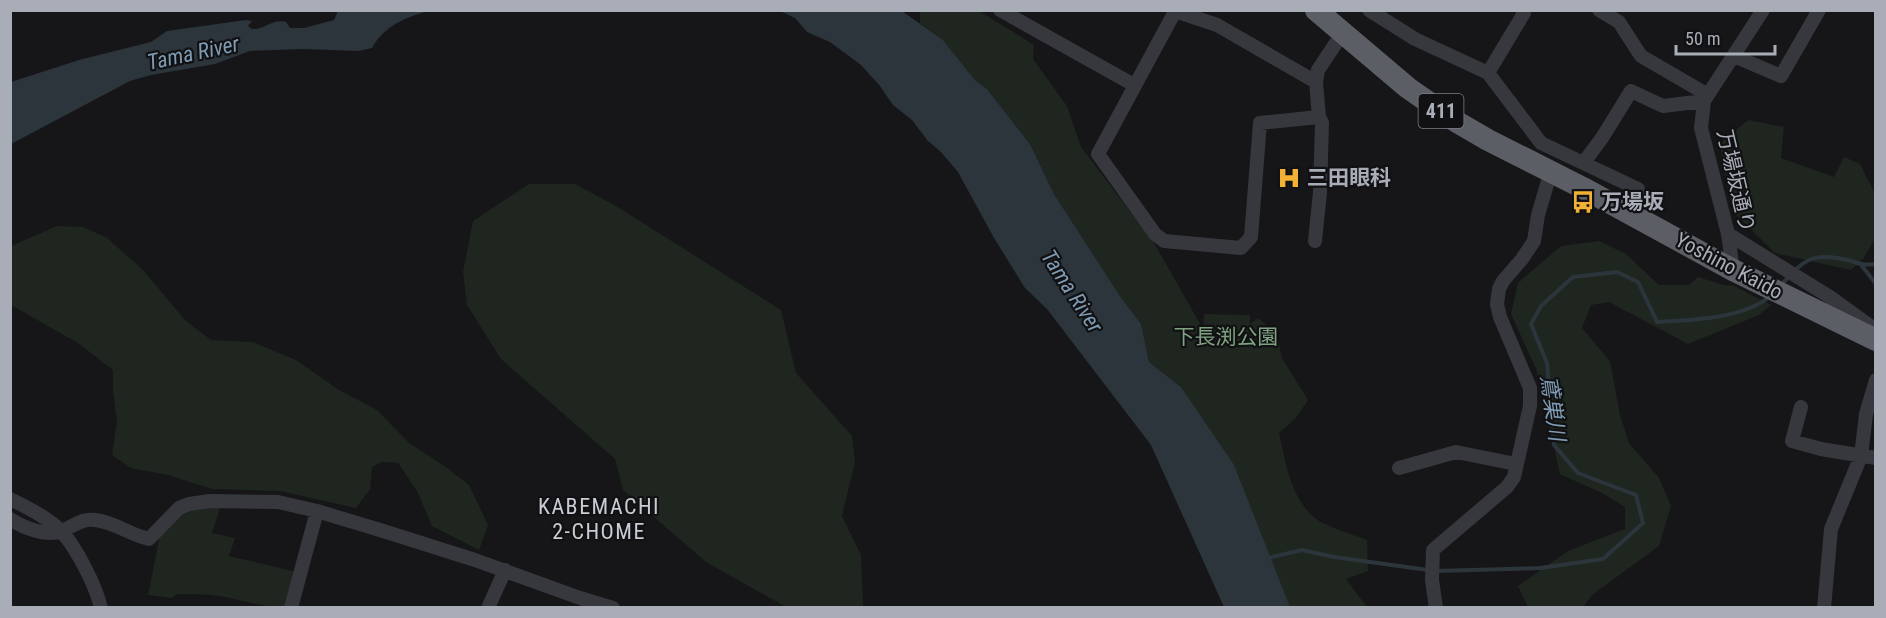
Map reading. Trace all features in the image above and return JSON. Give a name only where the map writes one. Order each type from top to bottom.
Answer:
[{"type":"highway","name":"Yoshino Kaido","points":[[1316,10],[1408,88],[1457,122],[1733,270],[1786,283],[1875,340]]},
{"type":"street","points":[[1000,10],[1134,85]]},
{"type":"street","points":[[1159,10],[1217,25],[1316,82]]},
{"type":"street","points":[[1368,10],[1415,39],[1488,73],[1541,143],[1638,189],[1640,202],[1636,216]]},
{"type":"street","points":[[1599,10],[1619,22],[1641,56],[1706,98]]},
{"type":"street","points":[[1584,162],[1631,91],[1663,106],[1706,98],[1763,10]]},
{"type":"street","points":[[1734,56],[1780,76],[1819,10]]},
{"type":"street","points":[[1488,73],[1524,11]]},
{"type":"street","points":[[1176,13],[1134,85],[1098,154],[1155,234],[1164,241],[1241,248],[1251,237],[1260,123],[1319,117]]},
{"type":"street","points":[[1315,241],[1320,192],[1322,123],[1319,117],[1316,82],[1318,70],[1342,34]]},
{"type":"street","name":"万場坂通り","points":[[1706,98],[1701,128],[1728,234],[1733,270]]},
{"type":"street","points":[[1436,608],[1432,580],[1433,550],[1507,487],[1514,477],[1530,406],[1530,388],[1500,317],[1497,304],[1499,289],[1503,281],[1534,241],[1538,216],[1551,171]]},
{"type":"street","points":[[1728,234],[1786,283],[1870,326],[1875,336]]},
{"type":"street","points":[[1824,608],[1831,529],[1861,456],[1866,414],[1875,380]]},
{"type":"street","points":[[1801,407],[1792,441],[1821,449],[1875,458]]},
{"type":"street","points":[[1400,468],[1456,452],[1516,464]]},
{"type":"street","points":[[10,499],[62,531],[94,586],[101,608]]},
{"type":"street","points":[[10,519],[23,527],[48,532],[62,531],[84,520],[95,520],[118,526],[139,537],[149,539],[179,508],[200,502],[278,502],[317,511],[505,570],[613,608]]},
{"type":"street","points":[[291,608],[317,511]]},
{"type":"street","points":[[488,608],[505,570]]},
{"type":"green space","name":"下長渕公園","points":[[920,11],[979,11],[1034,45],[1033,59],[1067,106],[1081,147],[1154,243],[1203,329],[1204,314],[1250,315],[1250,324],[1258,318],[1277,334],[1282,358],[1308,400],[1296,418],[1279,433],[1291,482],[1302,504],[1319,521],[1367,540],[1368,571],[1346,579],[1367,607],[1290,607],[1267,551],[1181,387],[1149,362],[1141,324],[1120,296],[1054,194],[1030,144],[987,89],[975,80],[943,40],[920,23]]},
{"type":"green space","points":[[1748,120],[1784,127],[1781,158],[1834,177],[1844,157],[1860,164],[1875,194],[1875,238],[1864,258],[1851,270],[1775,253],[1732,211],[1720,144]]},
{"type":"green space","points":[[529,184],[575,184],[616,206],[781,310],[796,373],[852,436],[855,462],[842,516],[861,555],[863,607],[786,607],[706,562],[623,490],[615,459],[501,359],[467,305],[463,272],[473,221]]},
{"type":"green space","points":[[57,226],[83,227],[107,238],[142,269],[186,321],[211,340],[253,342],[296,360],[339,390],[377,410],[409,443],[469,485],[488,525],[479,550],[432,526],[417,491],[398,463],[382,462],[372,467],[370,489],[356,508],[280,491],[212,489],[168,475],[131,468],[112,455],[117,422],[113,370],[78,343],[11,305],[11,246]]},
{"type":"green space","points":[[1599,241],[1626,254],[1659,285],[1689,285],[1698,277],[1734,286],[1771,305],[1759,315],[1688,344],[1609,302],[1591,305],[1582,328],[1610,361],[1620,415],[1629,443],[1659,478],[1671,506],[1659,546],[1592,595],[1583,607],[1528,607],[1518,586],[1568,551],[1625,529],[1625,507],[1602,493],[1560,474],[1537,371],[1511,314],[1518,283],[1561,246]]},
{"type":"green space","points":[[221,505],[212,533],[235,538],[229,556],[297,572],[285,607],[259,605],[208,595],[177,594],[172,598],[148,595],[160,535],[180,512]]},
{"type":"water","name":"Tama River","points":[[338,11],[428,11],[389,28],[372,48],[359,51],[303,49],[250,51],[215,64],[130,81],[11,144],[11,82],[79,60],[151,42],[167,31],[246,20],[252,21],[248,26],[252,29],[281,21],[286,22],[290,28],[304,28],[334,20]]},
{"type":"water","name":"Tama River","points":[[780,11],[902,11],[943,40],[975,80],[987,89],[1030,144],[1054,194],[1120,296],[1141,324],[1149,362],[1181,387],[1234,465],[1290,607],[1224,607],[1151,445],[1047,309],[1025,288],[994,238],[958,172],[928,141],[912,120],[893,105],[861,65],[830,42],[807,32],[795,18]]},
{"type":"waterway","name":"鳶巣川","points":[[1781,285],[1801,265],[1814,258],[1831,257],[1861,264],[1876,264]]},
{"type":"waterway","points":[[1862,266],[1876,284]]},
{"type":"waterway","name":"鳶巣川","points":[[1436,571],[1540,568],[1603,559],[1643,523],[1636,495],[1578,473],[1554,445],[1547,363],[1531,324],[1541,306],[1573,277],[1617,272],[1638,282],[1657,322],[1731,314],[1745,310],[1769,297]]},
{"type":"waterway","name":"鳶巣川","points":[[1268,558],[1302,550],[1334,557],[1428,570]]},
{"type":"place","name":"三田眼科","points":[[1289,178]]},
{"type":"place","name":"万場坂","points":[[1583,202]]},
{"type":"district","name":"KABEMACHI 2-CHOME","points":[[599,518]]}]
